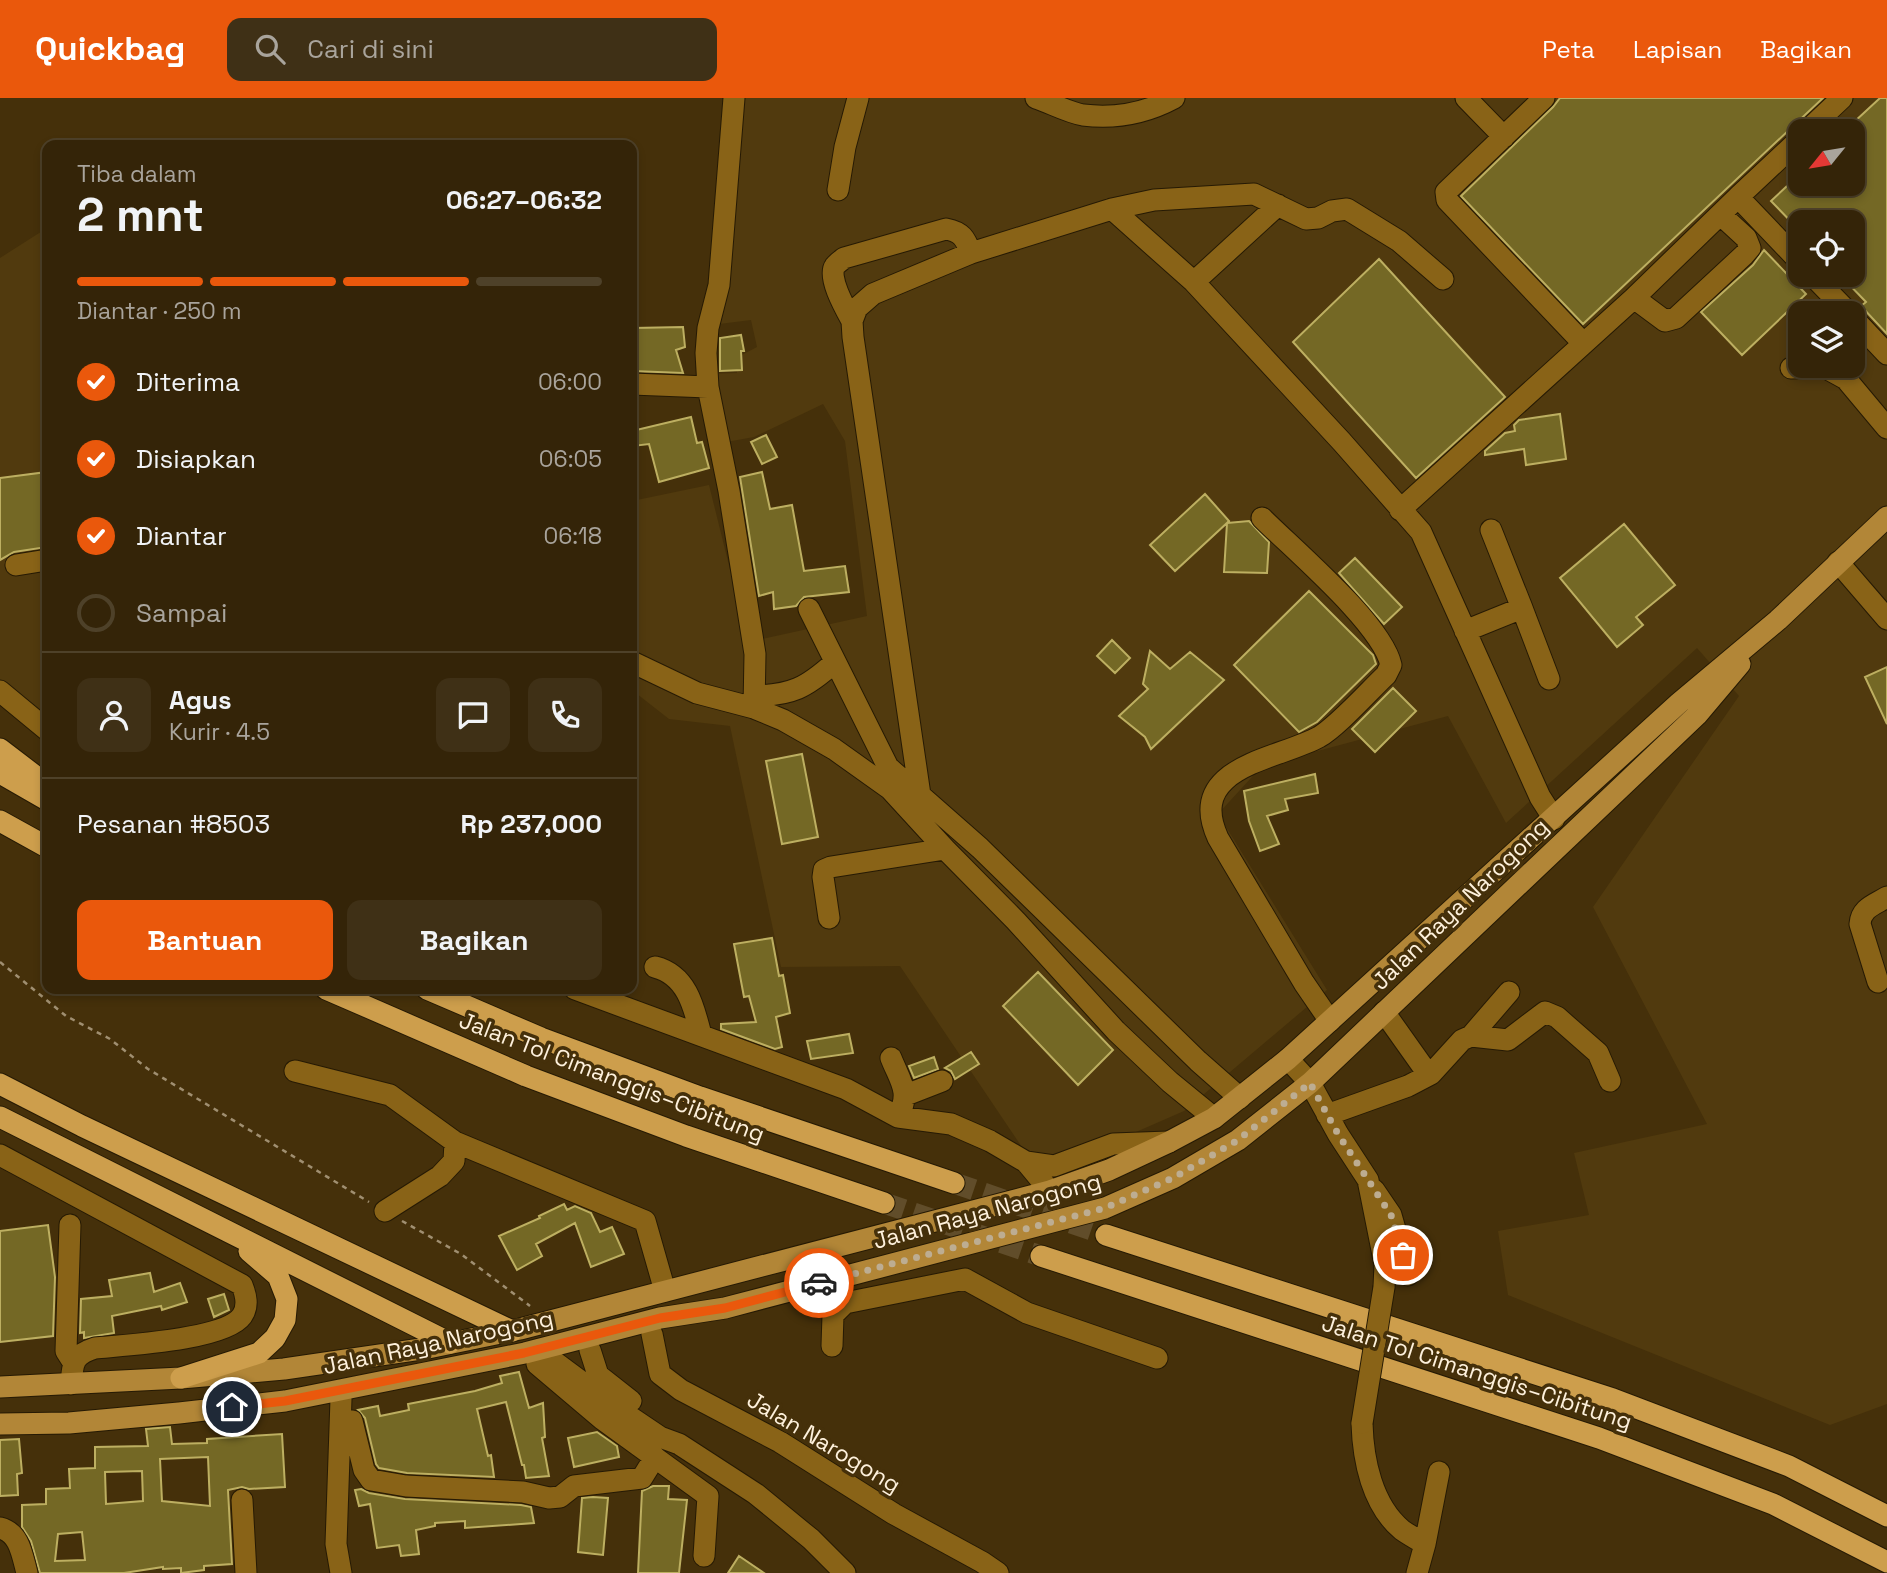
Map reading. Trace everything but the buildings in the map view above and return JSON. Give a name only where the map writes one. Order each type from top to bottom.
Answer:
[{"type":"highway","points":[[0,749],[42,781]]},
{"type":"highway","points":[[0,774],[42,797]]},
{"type":"highway","points":[[0,821],[42,844]]},
{"type":"highway","name":"Jalan Tol Cimanggis–Cibitung","points":[[338,994],[538,1081],[687,1136],[884,1203]]},
{"type":"highway","name":"Jalan Tol Cimanggis–Cibitung","points":[[439,994],[541,1038],[700,1097],[954,1183]]},
{"type":"highway","points":[[0,1084],[94,1132],[512,1331]]},
{"type":"highway","points":[[0,1117],[450,1343]]},
{"type":"highway","points":[[181,1378],[259,1353],[275,1338],[285,1320],[287,1299],[278,1276],[225,1230]]},
{"type":"highway","name":"Jalan Tol Cimanggis–Cibitung","points":[[1107,1235],[1613,1399],[1789,1466],[1887,1516]]},
{"type":"highway","name":"Jalan Tol Cimanggis–Cibitung","points":[[1041,1256],[1600,1438],[1773,1504],[1887,1562]]},
{"type":"main road","name":"Jalan Raya Narogong","points":[[0,1387],[181,1378],[284,1368],[512,1331],[1050,1191],[1108,1170],[1169,1142],[1214,1118],[1288,1059],[1554,819],[1679,702],[1778,620],[1887,517]]},
{"type":"main road","name":"Jalan Raya Narogong","points":[[0,1424],[69,1423],[285,1401],[455,1367],[536,1359],[660,1318],[725,1308],[1105,1208],[1173,1178],[1238,1140],[1310,1083],[1697,715],[1778,620]]},
{"type":"main road","points":[[285,1401],[342,1410],[536,1359],[590,1350],[652,1334],[725,1308]]},
{"type":"main road","points":[[512,1331],[536,1359]]},
{"type":"main road","points":[[450,1343],[455,1367]]},
{"type":"street","points":[[734,98],[719,285],[708,328],[708,387],[729,491],[755,653],[754,702]]},
{"type":"street","points":[[838,190],[845,147],[858,98]]},
{"type":"street","points":[[1036,98],[1082,115],[1130,115],[1174,98]]},
{"type":"street","points":[[1466,98],[1504,137]]},
{"type":"street","points":[[1544,98],[1446,192],[1447,200],[1583,343]]},
{"type":"street","points":[[1820,119],[1842,98]]},
{"type":"street","points":[[1400,510],[1634,298],[1788,150]]},
{"type":"street","points":[[852,321],[857,308],[873,294],[971,253],[1112,209],[1154,200],[1254,194],[1306,219],[1347,209],[1399,241],[1443,279]]},
{"type":"street","points":[[1738,197],[1788,249]]},
{"type":"street","points":[[1194,282],[1278,205]]},
{"type":"street","points":[[1112,209],[1194,282],[1421,532],[1540,797],[1554,819]]},
{"type":"street","points":[[1634,298],[1665,321],[1676,318],[1734,264],[1750,248],[1746,238],[1721,215]]},
{"type":"street","points":[[920,794],[852,321],[837,292],[832,273],[835,265],[844,258],[946,229],[963,235],[971,253]]},
{"type":"street","points":[[1824,287],[1837,301]]},
{"type":"street","points":[[1865,331],[1887,354]]},
{"type":"street","points":[[1844,378],[1887,428]]},
{"type":"street","points":[[637,384],[708,387]]},
{"type":"street","points":[[1262,518],[1352,606],[1389,653],[1391,665],[1386,675],[1321,736],[1256,760],[1232,774],[1218,788],[1212,804],[1210,821],[1218,838],[1304,983],[1331,1021]]},
{"type":"street","points":[[1491,530],[1549,678]]},
{"type":"street","points":[[16,565],[42,561]]},
{"type":"street","points":[[1838,562],[1887,619]]},
{"type":"street","points":[[1465,631],[1522,608]]},
{"type":"street","points":[[809,609],[888,767],[981,848],[1198,1061],[1240,1098]]},
{"type":"street","points":[[637,664],[697,694],[754,702],[799,689],[835,662]]},
{"type":"street","points":[[0,691],[42,726]]},
{"type":"street","points":[[754,702],[834,749],[890,789],[1116,1031],[1170,1082],[1214,1118]]},
{"type":"street","points":[[829,918],[824,870],[945,849]]},
{"type":"street","points":[[1878,982],[1860,925],[1865,909],[1887,897]]},
{"type":"street","points":[[655,967],[667,970],[686,989],[701,1035]]},
{"type":"street","points":[[1327,1115],[1408,1086],[1431,1074],[1462,1041],[1471,1036],[1510,992]]},
{"type":"street","points":[[589,994],[846,1090],[898,1117],[951,1124],[990,1141],[1026,1162],[1050,1191]]},
{"type":"street","points":[[1384,1012],[1428,1074]]},
{"type":"street","points":[[1471,1036],[1508,1040],[1545,1012],[1550,1013],[1598,1053],[1610,1081]]},
{"type":"street","points":[[891,1058],[906,1095],[905,1104],[898,1117]]},
{"type":"street","points":[[1288,1059],[1310,1083],[1327,1115],[1391,1215],[1408,1275]]},
{"type":"street","points":[[295,1071],[390,1095],[454,1142],[645,1221],[665,1292]]},
{"type":"street","points":[[906,1095],[942,1081]]},
{"type":"street","points":[[385,1211],[440,1176],[454,1161],[454,1142]]},
{"type":"street","points":[[1026,1162],[1054,1166],[1113,1144],[1169,1142]]},
{"type":"street","points":[[0,1155],[242,1285],[246,1294],[242,1317],[210,1333],[95,1348],[83,1352],[73,1362]]},
{"type":"street","points":[[1367,1180],[1383,1252],[1384,1287],[1362,1423],[1363,1454],[1374,1488],[1391,1519],[1403,1531],[1425,1544]]},
{"type":"street","points":[[69,1226],[66,1351],[73,1362],[71,1384]]},
{"type":"street","points":[[832,1346],[833,1315],[845,1303],[964,1279],[1027,1313],[1157,1358]]},
{"type":"street","points":[[806,1287],[845,1303]]},
{"type":"street","name":"Jalan Narogong","points":[[652,1334],[660,1374],[681,1390],[780,1442],[894,1514],[998,1573]]},
{"type":"street","points":[[590,1350],[597,1375],[667,1427],[679,1444]]},
{"type":"street","points":[[536,1359],[660,1437],[679,1444],[756,1494],[811,1539],[845,1573]]},
{"type":"street","points":[[536,1359],[602,1419],[708,1496],[705,1556]]},
{"type":"street","points":[[342,1410],[352,1421],[364,1470],[371,1480],[406,1486],[523,1492],[549,1498],[560,1497],[574,1486],[642,1478],[655,1457]]},
{"type":"street","points":[[341,1573],[336,1544],[342,1410]]},
{"type":"street","points":[[1417,1573],[1439,1472]]},
{"type":"street","points":[[242,1500],[246,1573]]},
{"type":"street","points":[[0,1528],[9,1530],[17,1539],[27,1573]]},
{"type":"path","points":[[0,962],[66,1016],[110,1039],[148,1069],[461,1254],[550,1322]]},
{"type":"shaded area","points":[[729,98],[1887,98],[1887,1404],[1830,1425],[1508,1295],[1498,1231],[1589,1215],[1574,1153],[1707,1124],[1593,907],[1739,696],[1697,648],[1506,823],[1448,716],[1262,766],[1218,814],[1327,990],[1184,1111],[1040,1174],[900,966],[781,967],[730,726],[669,719],[637,694],[637,500],[709,485],[748,642],[867,616],[845,441],[823,404],[754,437],[721,443],[703,374],[737,373],[734,359],[757,347],[751,320],[719,324]]},
{"type":"shaded area","points":[[42,231],[42,730],[0,702],[0,258]]},
{"type":"tunnel","points":[[954,1183],[1106,1235]]},
{"type":"tunnel","points":[[884,1203],[1041,1256]]},
{"type":"way so far","points":[[819,1283],[1105,1208],[1173,1178],[1238,1140],[1310,1083],[1338,1134],[1391,1215],[1403,1255]]},
{"type":"route","points":[[232,1407],[285,1401],[524,1353],[660,1318],[725,1308],[819,1283]]}]
